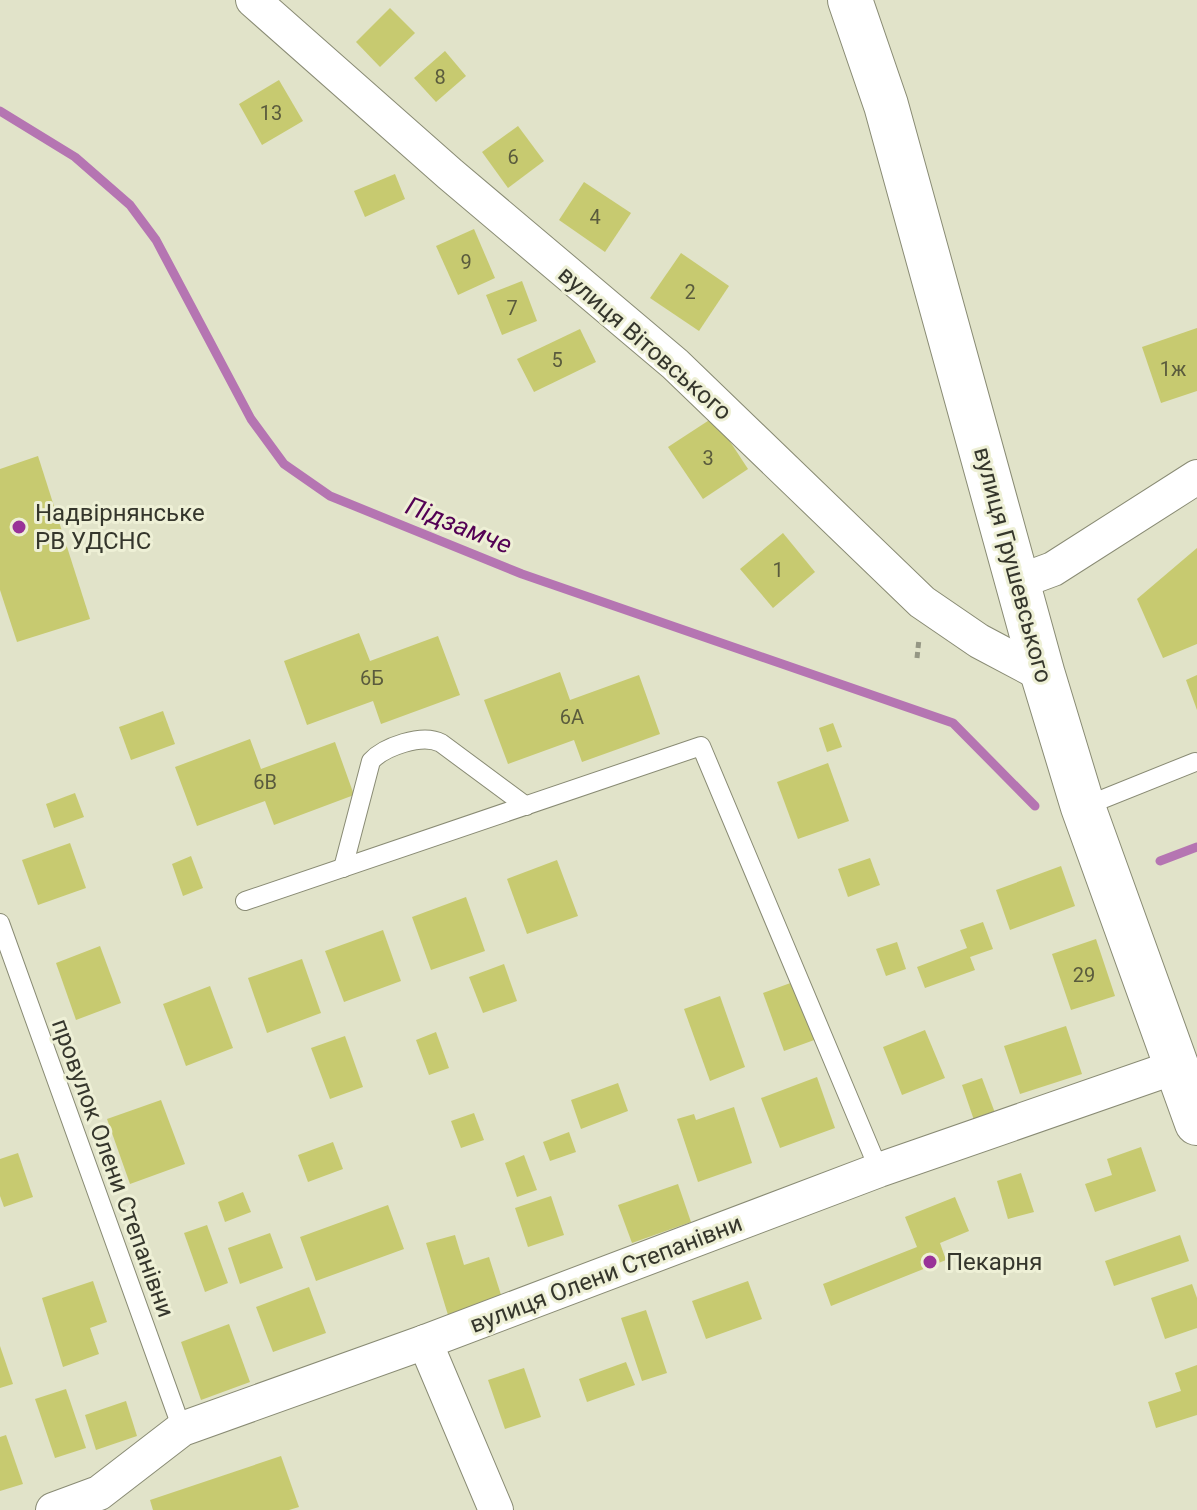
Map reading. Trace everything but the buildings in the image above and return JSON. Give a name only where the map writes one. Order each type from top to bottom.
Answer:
[{"type":"street","name":"вулиця Вітовського","points":[[253,0],[450,174],[675,364],[922,602],[979,641],[1043,675]]},
{"type":"street","name":"вулиця Грушевського","points":[[850,0],[886,105],[1043,675],[1083,807],[1197,1123]]},
{"type":"street","points":[[1018,582],[1053,569],[1197,477]]},
{"type":"street","name":"вулиця Олени Степанівни","points":[[53,1510],[102,1501],[182,1429],[425,1342],[879,1170],[1175,1067]]},
{"type":"street","points":[[425,1342],[496,1510]]},
{"type":"lane","points":[[343,868],[371,761],[383,752],[420,739],[434,739],[441,743],[526,806]]},
{"type":"lane","points":[[245,901],[701,746],[879,1170]]},
{"type":"lane","points":[[1083,807],[1195,762]]},
{"type":"lane","name":"провулок Олени Степанівни","points":[[0,923],[182,1429]]},
{"type":"waterway","name":"Підзамче","points":[[0,111],[75,157],[130,205],[156,240],[251,419],[284,464],[330,496],[522,574],[953,723],[1035,806]]},
{"type":"waterway","name":"Підзамче","points":[[1160,861],[1197,847]]},
{"type":"place","name":"Надвірнянське РВ УДСНС","points":[[19,527]]},
{"type":"place","name":"Пекарня","points":[[930,1262]]}]
